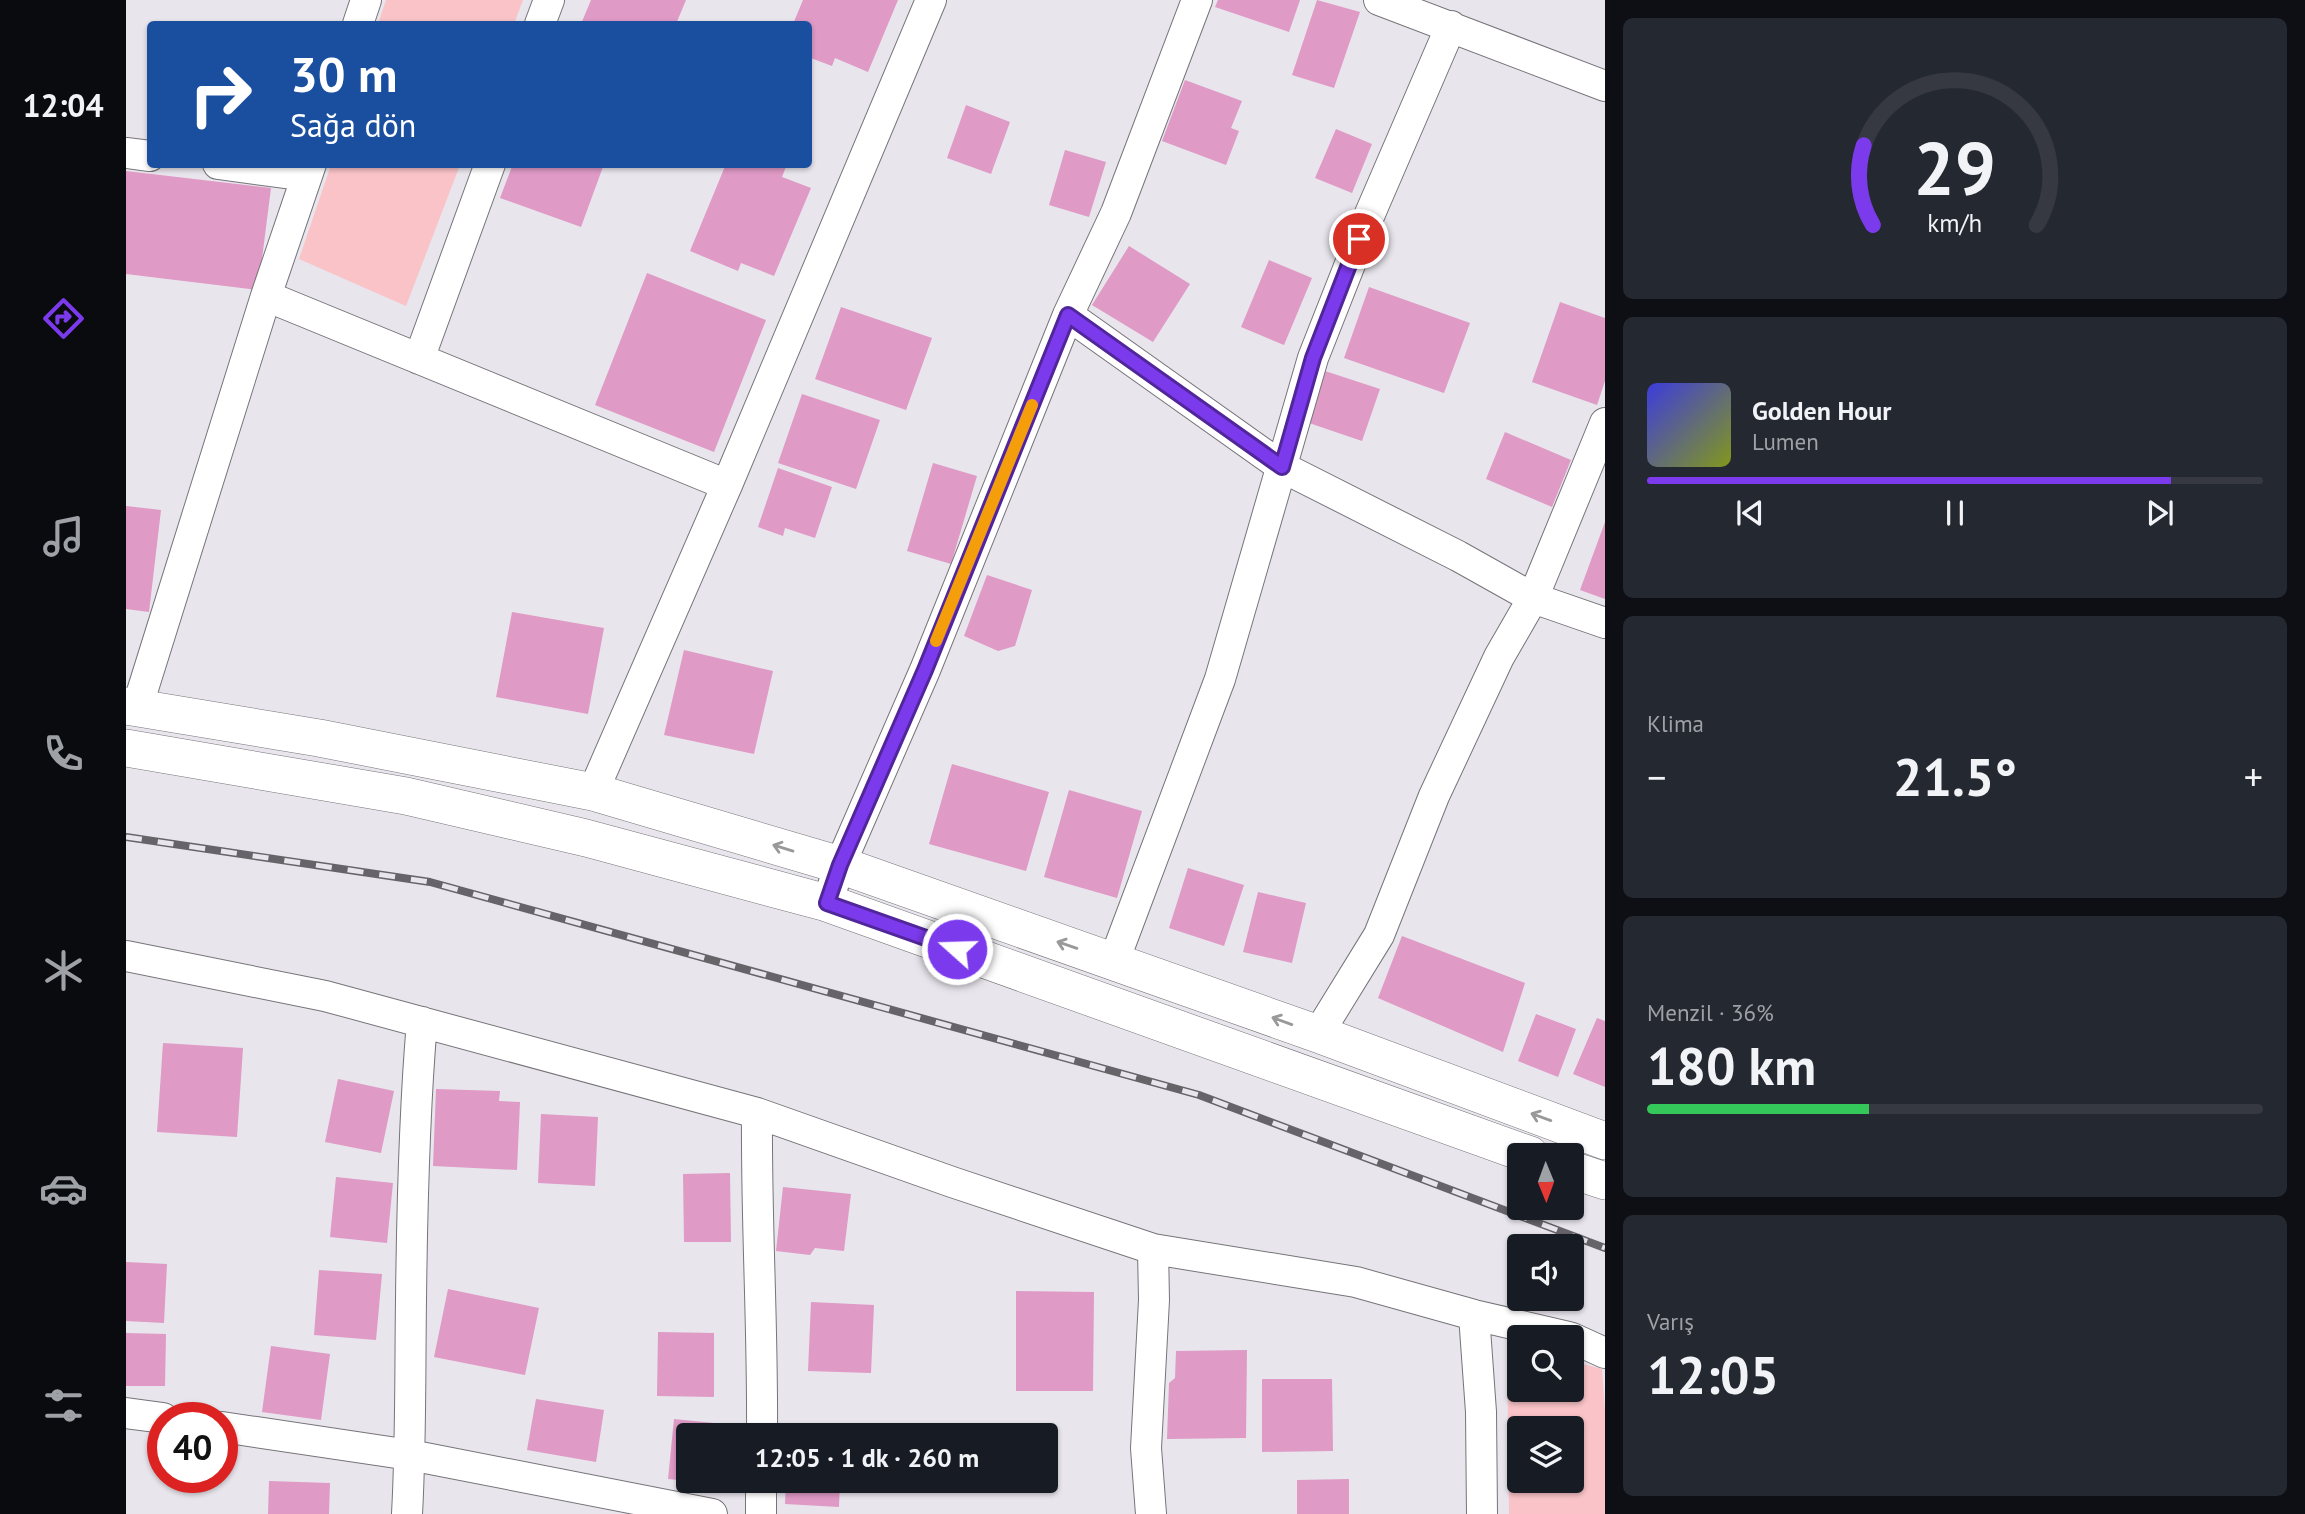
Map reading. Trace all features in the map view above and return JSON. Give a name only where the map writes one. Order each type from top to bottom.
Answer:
[{"type":"street","points":[[359,21],[366,0]]},
{"type":"street","points":[[541,21],[549,0]]},
{"type":"street","points":[[593,792],[727,485],[931,0]]},
{"type":"street","points":[[827,903],[840,865],[925,670],[1068,315],[1116,213],[1197,0]]},
{"type":"street","points":[[1379,0],[1605,86]]},
{"type":"street","points":[[1114,961],[1220,679],[1313,358],[1368,216],[1451,26]]},
{"type":"street","points":[[126,153],[147,156]]},
{"type":"street","points":[[279,168],[309,170],[131,707],[319,738],[593,792],[840,865],[1318,1034],[1605,1141]]},
{"type":"street","points":[[419,359],[488,168]]},
{"type":"street","points":[[266,296],[727,485]]},
{"type":"street","points":[[1068,315],[1282,467],[1458,556],[1533,598],[1605,623]]},
{"type":"street","points":[[1318,1034],[1379,935],[1434,796],[1499,657],[1533,598],[1605,423]]},
{"type":"street","points":[[126,748],[406,796],[586,838],[827,903],[1507,1147]]},
{"type":"street","points":[[126,956],[325,996],[757,1113],[1153,1249],[1356,1282],[1518,1325]]},
{"type":"street","points":[[407,1514],[417,1083],[422,1022]]},
{"type":"street","points":[[757,1113],[756,1195],[763,1351],[762,1423]]},
{"type":"street","points":[[1584,1174],[1605,1181]]},
{"type":"street","points":[[1151,1514],[1146,1448],[1154,1300],[1153,1249]]},
{"type":"street","points":[[1474,1315],[1481,1412],[1482,1514]]},
{"type":"street","points":[[1584,1343],[1605,1353]]},
{"type":"street","points":[[126,1413],[147,1416]]},
{"type":"street","points":[[238,1429],[410,1455],[712,1514]]},
{"type":"street","points":[[761,1493],[761,1514]]},
{"type":"shaded area","points":[[386,0],[523,0],[515,21],[379,21]]},
{"type":"shaded area","points":[[330,168],[459,168],[406,306],[299,259]]},
{"type":"shaded area","points":[[1584,1364],[1602,1369],[1605,1412],[1605,1514],[1509,1514],[1509,1493],[1584,1493],[1584,1416],[1508,1416],[1508,1402],[1584,1402]]},
{"type":"building","points":[[591,0],[686,0],[677,21],[582,21]]},
{"type":"building","points":[[803,0],[898,0],[868,72],[835,58],[832,66],[812,58],[812,21],[794,21]]},
{"type":"building","points":[[1218,0],[1300,0],[1289,32],[1215,7]]},
{"type":"building","points":[[1317,0],[1360,12],[1334,88],[1292,75]]},
{"type":"building","points":[[1185,80],[1242,101],[1231,128],[1239,131],[1226,165],[1162,141]]},
{"type":"building","points":[[966,105],[1010,122],[991,174],[947,158]]},
{"type":"building","points":[[1336,129],[1372,144],[1352,193],[1315,178]]},
{"type":"building","points":[[1065,150],[1106,162],[1089,217],[1049,205]]},
{"type":"building","points":[[511,168],[603,168],[581,227],[500,198]]},
{"type":"building","points":[[724,168],[785,168],[782,177],[811,188],[774,276],[741,263],[738,271],[690,251]]},
{"type":"building","points":[[126,171],[271,188],[258,290],[126,274]]},
{"type":"building","points":[[1129,246],[1190,284],[1153,342],[1092,305]]},
{"type":"building","points":[[1269,260],[1312,278],[1284,345],[1241,327]]},
{"type":"building","points":[[647,273],[766,320],[714,452],[595,405]]},
{"type":"building","points":[[1369,287],[1470,323],[1444,393],[1344,358]]},
{"type":"building","points":[[1560,302],[1605,318],[1605,381],[1597,405],[1532,382]]},
{"type":"building","points":[[841,307],[932,338],[906,410],[815,379]]},
{"type":"building","points":[[1325,371],[1380,389],[1362,441],[1309,423]]},
{"type":"building","points":[[802,394],[880,420],[856,489],[778,463]]},
{"type":"building","points":[[1505,432],[1571,460],[1552,507],[1486,479]]},
{"type":"building","points":[[933,463],[977,476],[951,564],[907,551]]},
{"type":"building","points":[[778,468],[832,487],[815,538],[785,528],[783,536],[758,527]]},
{"type":"building","points":[[126,506],[161,510],[149,612],[126,609]]},
{"type":"building","points":[[1605,522],[1605,599],[1580,590]]},
{"type":"building","points":[[987,575],[1032,590],[1015,646],[998,651],[964,636]]},
{"type":"building","points":[[512,612],[604,628],[588,714],[496,697]]},
{"type":"building","points":[[684,650],[773,671],[754,754],[664,735]]},
{"type":"building","points":[[952,764],[1049,792],[1026,871],[929,844]]},
{"type":"building","points":[[1069,790],[1142,811],[1117,898],[1044,877]]},
{"type":"building","points":[[1188,868],[1244,885],[1224,946],[1169,928]]},
{"type":"building","points":[[1258,892],[1306,903],[1292,963],[1243,952]]},
{"type":"building","points":[[1402,936],[1525,983],[1503,1052],[1378,998]]},
{"type":"building","points":[[1536,1014],[1576,1029],[1558,1077],[1518,1061]]},
{"type":"building","points":[[1597,1018],[1605,1021],[1605,1087],[1573,1074]]},
{"type":"building","points":[[163,1043],[243,1048],[237,1137],[157,1132]]},
{"type":"building","points":[[338,1079],[394,1091],[381,1153],[325,1142]]},
{"type":"building","points":[[436,1089],[500,1091],[499,1101],[520,1102],[517,1170],[433,1166]]},
{"type":"building","points":[[541,1114],[598,1117],[595,1186],[538,1183]]},
{"type":"building","points":[[730,1173],[731,1242],[684,1242],[683,1174]]},
{"type":"building","points":[[336,1177],[393,1183],[387,1243],[330,1237]]},
{"type":"building","points":[[783,1187],[851,1194],[844,1251],[815,1248],[810,1255],[776,1251]]},
{"type":"building","points":[[126,1262],[167,1264],[164,1323],[126,1321]]},
{"type":"building","points":[[319,1270],[382,1274],[376,1340],[314,1335]]},
{"type":"building","points":[[448,1289],[539,1308],[525,1375],[434,1357]]},
{"type":"building","points":[[1016,1291],[1094,1292],[1093,1391],[1016,1391]]},
{"type":"building","points":[[811,1302],[874,1305],[871,1373],[808,1371]]},
{"type":"building","points":[[658,1332],[714,1333],[714,1397],[657,1396]]},
{"type":"building","points":[[126,1333],[166,1334],[165,1386],[126,1386]]},
{"type":"building","points":[[271,1346],[330,1354],[321,1420],[262,1412]]},
{"type":"building","points":[[1247,1350],[1246,1438],[1167,1439],[1169,1383],[1175,1378],[1176,1351]]},
{"type":"building","points":[[1262,1379],[1332,1379],[1333,1451],[1262,1452]]},
{"type":"building","points":[[536,1399],[604,1410],[596,1462],[527,1450]]},
{"type":"building","points":[[674,1419],[714,1423],[676,1423],[676,1480],[668,1479]]},
{"type":"building","points":[[1349,1479],[1349,1514],[1297,1514],[1297,1480]]},
{"type":"building","points":[[269,1481],[330,1483],[329,1514],[268,1514]]},
{"type":"building","points":[[785,1493],[840,1493],[839,1507],[785,1504]]},
{"type":"railway","points":[[126,837],[430,882],[1199,1095],[1605,1248]]},
{"type":"slow traffic","points":[[936,641],[1032,405]]},
{"type":"route","points":[[957,949],[827,903],[840,865],[925,670],[1068,315],[1282,467],[1313,358],[1359,239]]}]
